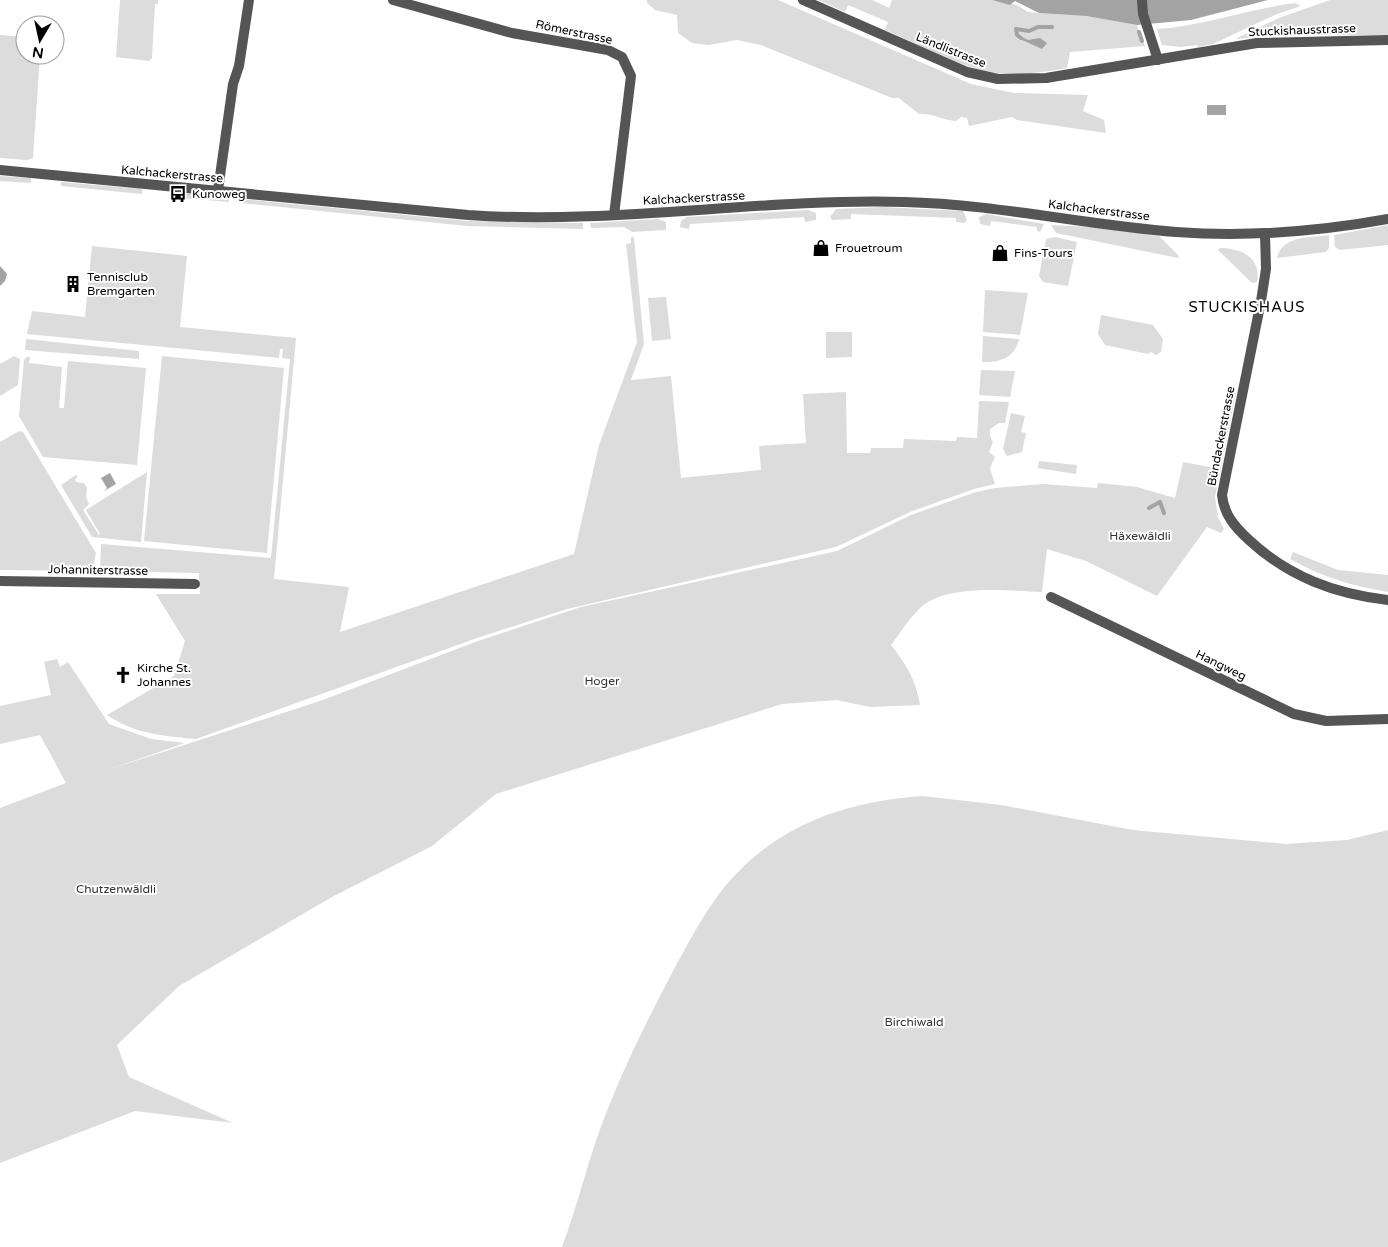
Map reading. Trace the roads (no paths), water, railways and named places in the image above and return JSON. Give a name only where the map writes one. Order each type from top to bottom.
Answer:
[{"type":"street","points":[[218,190],[233,84],[239,66],[249,0]]},
{"type":"street","name":"Römerstrasse","points":[[393,0],[512,33],[608,50],[622,57],[632,76],[614,215]]},
{"type":"street","name":"Ländlistrasse","points":[[803,0],[966,72],[987,78],[1028,80],[1158,60]]},
{"type":"street","points":[[1142,0],[1143,14],[1158,60]]},
{"type":"street","name":"Stuckishausstrasse","points":[[1158,60],[1257,42],[1388,40]]},
{"type":"street","name":"Kalchackerstrasse","points":[[0,170],[496,216],[549,218],[852,202],[908,202],[975,206],[1173,232],[1265,234],[1330,229],[1388,219]]},
{"type":"street","name":"Bündackerstrasse","points":[[1265,234],[1266,269],[1263,292],[1222,495],[1225,510],[1240,532],[1268,556],[1291,572],[1333,589],[1388,600]]},
{"type":"street","name":"Johanniterstrasse","points":[[0,581],[195,584]]},
{"type":"street","name":"Hangweg","points":[[1051,597],[1294,714],[1326,721],[1388,719]]},
{"type":"waterway","points":[[1021,38],[1017,35],[1016,29],[1029,31],[1038,27],[1052,27]]},
{"type":"waterway","points":[[1139,32],[1142,41]]},
{"type":"waterway","points":[[1149,508],[1160,502],[1164,513]]},
{"type":"place","name":"Kunoweg","points":[[178,194]]},
{"type":"place","name":"Frouetroum","points":[[821,248]]},
{"type":"place","name":"Fins-Tours","points":[[1000,253]]},
{"type":"place","name":"Tennisclub Bremgarten","points":[[73,284]]},
{"type":"place","name":"Kirche St. Johannes","points":[[123,675]]},
{"type":"district","name":"STUCKISHAUS","points":[[1247,307]]},
{"type":"park label","name":"Häxewäldli","points":[[1140,536]]},
{"type":"park label","name":"Hoger","points":[[602,681]]},
{"type":"park label","name":"Chutzenwäldli","points":[[116,889]]},
{"type":"park label","name":"Birchiwald","points":[[914,1022]]}]
